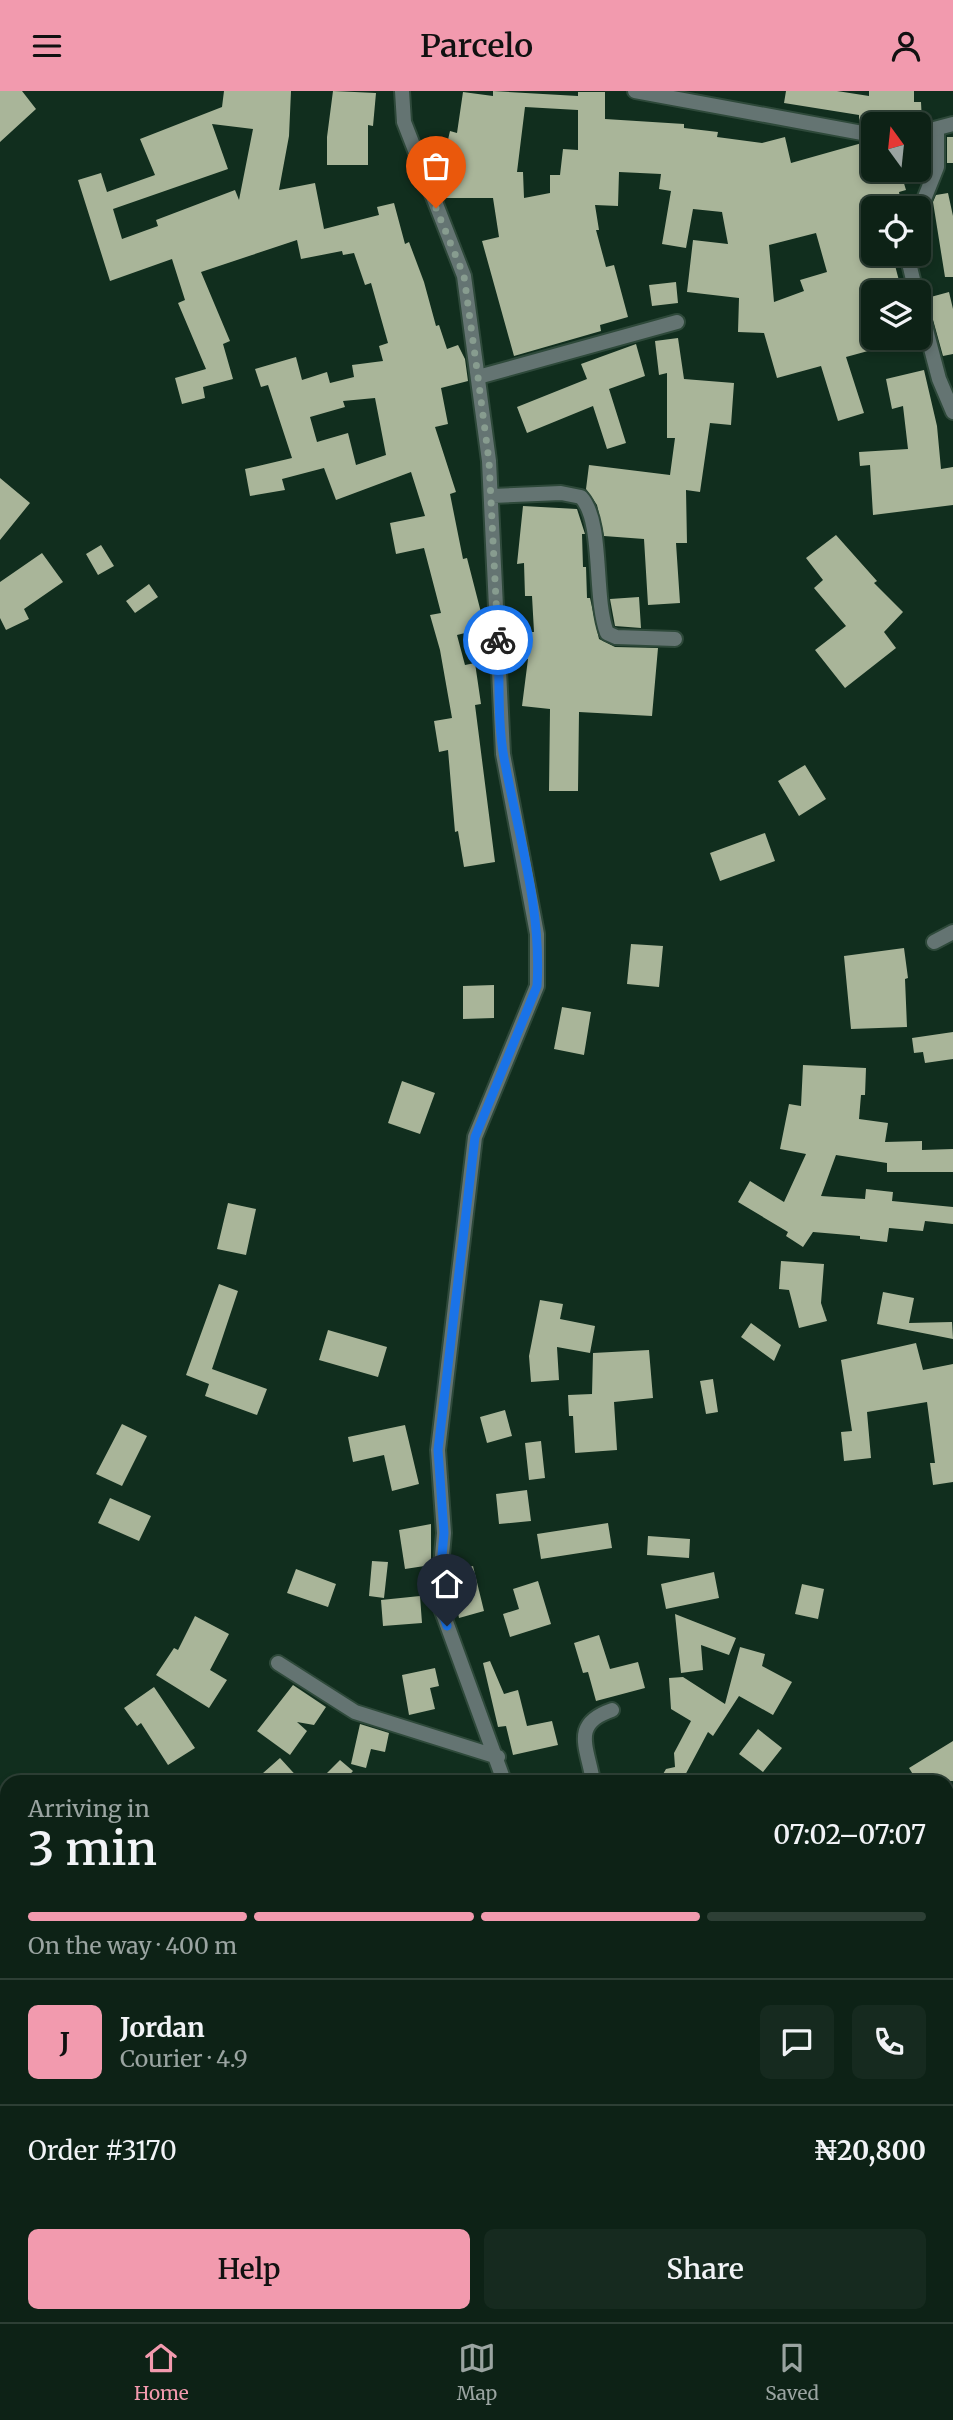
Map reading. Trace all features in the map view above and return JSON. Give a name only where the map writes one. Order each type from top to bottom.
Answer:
[{"type":"street","points":[[402,91],[404,122],[464,276],[492,496],[503,754],[533,904],[538,962],[537,986],[475,1137],[438,1450],[444,1533],[438,1600],[503,1775]]},
{"type":"street","points":[[635,91],[861,133]]},
{"type":"street","points":[[931,130],[953,124]]},
{"type":"street","points":[[925,196],[937,167],[936,129]]},
{"type":"street","points":[[478,377],[677,322]]},
{"type":"street","points":[[931,349],[939,379],[953,412]]},
{"type":"street","points":[[492,496],[561,493],[581,497],[593,516],[601,616],[607,633],[616,637],[675,639]]},
{"type":"street","points":[[934,942],[953,932]]},
{"type":"street","points":[[278,1663],[355,1712],[498,1757]]},
{"type":"street","points":[[592,1775],[585,1729],[591,1718],[612,1710]]},
{"type":"building","points":[[0,91],[22,91],[36,109],[0,142]]},
{"type":"building","points":[[224,91],[291,91],[289,136],[279,190],[315,183],[324,229],[379,215],[377,207],[394,203],[405,244],[409,242],[424,282],[436,326],[439,325],[447,349],[458,345],[465,359],[468,381],[441,388],[448,424],[435,427],[456,492],[450,494],[463,559],[467,558],[485,628],[457,635],[465,665],[475,663],[481,704],[475,705],[495,862],[464,867],[458,831],[455,832],[448,750],[439,752],[434,721],[452,718],[440,650],[430,615],[441,613],[424,548],[396,554],[390,523],[425,516],[411,472],[336,500],[324,468],[282,479],[285,490],[250,496],[245,469],[292,458],[268,385],[261,387],[255,369],[296,357],[302,380],[327,372],[330,383],[354,377],[352,365],[383,361],[379,346],[388,343],[371,283],[365,285],[354,253],[343,255],[342,251],[301,259],[297,240],[201,272],[230,341],[223,344],[233,379],[203,387],[205,398],[182,404],[175,378],[206,369],[178,303],[185,300],[172,259],[110,281],[78,180],[101,173],[107,192],[155,175],[140,139],[222,107]],"holes":[[[212,124],[253,129],[239,200],[235,190],[156,220],[158,226],[122,239],[113,209],[228,169]],[[375,398],[386,455],[356,465],[348,433],[317,442],[310,417],[345,407],[343,401]]]},
{"type":"building","points":[[333,91],[376,93],[373,126],[368,125],[368,165],[327,165],[327,137]]},
{"type":"building","points":[[493,91],[578,96],[578,92],[605,92],[605,119],[684,124],[684,128],[718,132],[717,137],[762,143],[785,137],[791,163],[861,143],[861,182],[904,182],[906,190],[899,192],[900,196],[861,196],[861,266],[895,266],[899,280],[861,280],[861,350],[872,350],[846,357],[864,413],[838,421],[821,366],[777,378],[764,333],[738,332],[739,298],[687,292],[693,240],[728,244],[722,212],[693,209],[686,248],[662,244],[671,191],[659,189],[661,174],[619,172],[618,206],[595,205],[599,230],[596,230],[606,267],[614,265],[628,317],[600,325],[601,331],[514,356],[482,241],[499,237],[493,198],[444,198],[438,183],[450,131],[457,133],[463,92],[493,96]],"holes":[[[525,107],[578,110],[578,150],[563,149],[560,175],[550,175],[550,193],[524,198],[523,172],[517,172]],[[816,233],[827,272],[800,280],[804,291],[774,302],[769,245]]]},
{"type":"building","points":[[786,91],[837,91],[869,96],[869,91],[914,91],[914,102],[921,102],[922,112],[861,112],[861,123],[859,115],[784,103]]},
{"type":"building","points":[[947,137],[953,137],[953,163],[947,163]]},
{"type":"building","points":[[948,193],[953,216],[953,277],[945,277],[933,202],[936,195]]},
{"type":"building","points":[[676,282],[678,303],[652,306],[649,285]]},
{"type":"building","points":[[949,292],[953,309],[953,354],[943,356],[931,312],[931,297]]},
{"type":"building","points":[[678,338],[684,379],[734,383],[731,425],[710,423],[700,492],[686,490],[687,543],[676,543],[680,603],[648,605],[644,539],[604,536],[597,505],[586,489],[589,465],[670,475],[675,438],[667,438],[667,373],[659,375],[655,341]]},
{"type":"building","points":[[636,344],[645,376],[609,389],[626,443],[607,449],[593,406],[527,433],[517,407],[587,379],[581,364]]},
{"type":"building","points":[[924,370],[937,426],[941,469],[953,467],[953,505],[873,515],[870,465],[860,466],[859,452],[908,449],[903,406],[892,409],[886,379]]},
{"type":"building","points":[[0,478],[30,503],[0,540]]},
{"type":"building","points":[[523,506],[577,509],[585,534],[582,534],[583,567],[586,567],[587,598],[590,598],[599,639],[615,647],[658,648],[652,716],[579,712],[578,791],[549,791],[550,709],[522,706],[528,659],[524,658],[527,632],[534,632],[532,596],[525,596],[524,563],[517,564]]},
{"type":"building","points":[[836,535],[877,581],[874,583],[903,612],[884,632],[896,648],[845,688],[815,650],[846,626],[814,588],[823,580],[806,558]]},
{"type":"building","points":[[101,545],[114,566],[98,575],[86,554]]},
{"type":"building","points":[[42,553],[63,582],[24,609],[29,619],[6,630],[0,618],[0,582]]},
{"type":"building","points":[[149,584],[158,597],[135,613],[126,601]]},
{"type":"building","points":[[639,597],[641,628],[615,626],[610,599]]},
{"type":"building","points":[[805,765],[826,799],[799,816],[778,781]]},
{"type":"building","points":[[765,833],[775,861],[720,881],[710,853]]},
{"type":"building","points":[[631,944],[663,946],[659,987],[627,984]]},
{"type":"building","points":[[904,948],[908,978],[905,979],[907,1027],[851,1029],[844,956]]},
{"type":"building","points":[[494,985],[494,1018],[463,1019],[463,986]]},
{"type":"building","points":[[562,1007],[591,1012],[584,1055],[554,1049]]},
{"type":"building","points":[[953,1032],[953,1059],[925,1063],[923,1052],[914,1053],[912,1038]]},
{"type":"building","points":[[803,1065],[866,1068],[865,1095],[861,1095],[859,1119],[888,1123],[885,1142],[922,1141],[922,1150],[953,1149],[953,1172],[887,1172],[887,1163],[836,1155],[821,1196],[865,1199],[866,1189],[893,1192],[892,1201],[953,1207],[953,1224],[925,1221],[923,1231],[889,1228],[887,1242],[860,1239],[860,1236],[813,1232],[803,1247],[786,1236],[788,1232],[738,1202],[750,1181],[784,1202],[806,1154],[780,1149],[789,1104],[801,1106]]},
{"type":"building","points":[[402,1081],[435,1093],[420,1134],[388,1123]]},
{"type":"building","points":[[228,1203],[256,1209],[246,1255],[217,1249]]},
{"type":"building","points":[[781,1261],[824,1264],[821,1303],[827,1321],[799,1328],[789,1290],[779,1289]]},
{"type":"building","points":[[219,1284],[238,1291],[212,1369],[267,1389],[257,1415],[205,1396],[209,1384],[186,1375]]},
{"type":"building","points":[[883,1292],[914,1298],[909,1323],[952,1322],[953,1339],[877,1324]]},
{"type":"building","points":[[540,1300],[563,1304],[560,1319],[595,1326],[590,1353],[557,1347],[559,1380],[531,1382],[529,1356]]},
{"type":"building","points":[[751,1323],[781,1345],[774,1361],[741,1337]]},
{"type":"building","points":[[328,1330],[387,1347],[378,1377],[319,1360]]},
{"type":"building","points":[[916,1343],[923,1370],[953,1364],[953,1482],[933,1485],[930,1463],[935,1463],[927,1402],[867,1412],[871,1458],[844,1461],[841,1432],[852,1431],[841,1360]]},
{"type":"building","points":[[649,1350],[653,1398],[614,1402],[617,1450],[575,1453],[573,1416],[569,1416],[568,1395],[592,1394],[593,1353]]},
{"type":"building","points":[[713,1379],[718,1412],[706,1414],[700,1381]]},
{"type":"building","points":[[505,1410],[512,1436],[487,1443],[480,1417]]},
{"type":"building","points":[[122,1424],[147,1436],[122,1486],[96,1474]]},
{"type":"building","points":[[405,1425],[419,1484],[392,1491],[384,1455],[353,1462],[348,1437]]},
{"type":"building","points":[[541,1441],[545,1478],[529,1480],[525,1443]]},
{"type":"building","points":[[527,1490],[531,1521],[499,1524],[496,1494]]},
{"type":"building","points":[[110,1498],[151,1516],[139,1541],[98,1523]]},
{"type":"building","points":[[608,1523],[612,1548],[541,1559],[537,1534]]},
{"type":"building","points":[[431,1524],[431,1565],[405,1569],[399,1530]]},
{"type":"building","points":[[648,1536],[690,1539],[689,1558],[647,1555]]},
{"type":"building","points":[[372,1561],[388,1562],[384,1598],[369,1596]]},
{"type":"building","points":[[473,1566],[484,1611],[459,1618],[450,1572]]},
{"type":"building","points":[[296,1569],[336,1584],[328,1607],[287,1593]]},
{"type":"building","points":[[714,1572],[719,1598],[666,1609],[661,1584]]},
{"type":"building","points":[[538,1581],[551,1624],[510,1637],[503,1614],[519,1609],[513,1589]]},
{"type":"building","points":[[802,1584],[824,1589],[818,1619],[795,1614]]},
{"type":"building","points":[[420,1596],[422,1623],[383,1626],[381,1600]]},
{"type":"building","points":[[675,1614],[736,1638],[729,1655],[701,1645],[703,1670],[681,1673]]},
{"type":"building","points":[[195,1616],[229,1634],[210,1670],[227,1680],[209,1708],[156,1675],[174,1648],[178,1650]]},
{"type":"building","points":[[599,1635],[610,1669],[638,1662],[645,1688],[596,1701],[588,1672],[583,1673],[574,1643]]},
{"type":"building","points":[[740,1647],[765,1654],[762,1666],[792,1682],[773,1715],[739,1696],[713,1736],[708,1732],[685,1775],[662,1775],[666,1769],[675,1767],[674,1753],[691,1721],[671,1709],[669,1678],[683,1677],[725,1704]]},
{"type":"building","points":[[490,1661],[504,1694],[518,1690],[527,1726],[552,1721],[558,1745],[513,1755],[506,1726],[498,1727],[483,1663]]},
{"type":"building","points":[[435,1668],[439,1686],[430,1688],[435,1709],[409,1715],[402,1675]]},
{"type":"building","points":[[293,1685],[326,1707],[314,1725],[297,1722],[307,1731],[290,1755],[257,1731]]},
{"type":"building","points":[[154,1687],[195,1748],[168,1765],[141,1723],[137,1726],[124,1708]]},
{"type":"building","points":[[360,1724],[389,1733],[385,1752],[371,1749],[366,1768],[351,1764]]},
{"type":"building","points":[[758,1729],[782,1748],[763,1772],[739,1754]]},
{"type":"building","points":[[953,1741],[953,1775],[913,1775],[909,1768]]},
{"type":"building","points":[[280,1758],[296,1775],[261,1775]]},
{"type":"building","points":[[340,1760],[353,1771],[349,1775],[325,1775]]},
{"type":"way so far","points":[[436,208],[464,276],[489,461],[498,640]]},
{"type":"route","points":[[447,1626],[438,1600],[444,1533],[438,1450],[447,1349],[475,1137],[537,986],[537,933],[533,904],[503,754],[498,640]]}]
